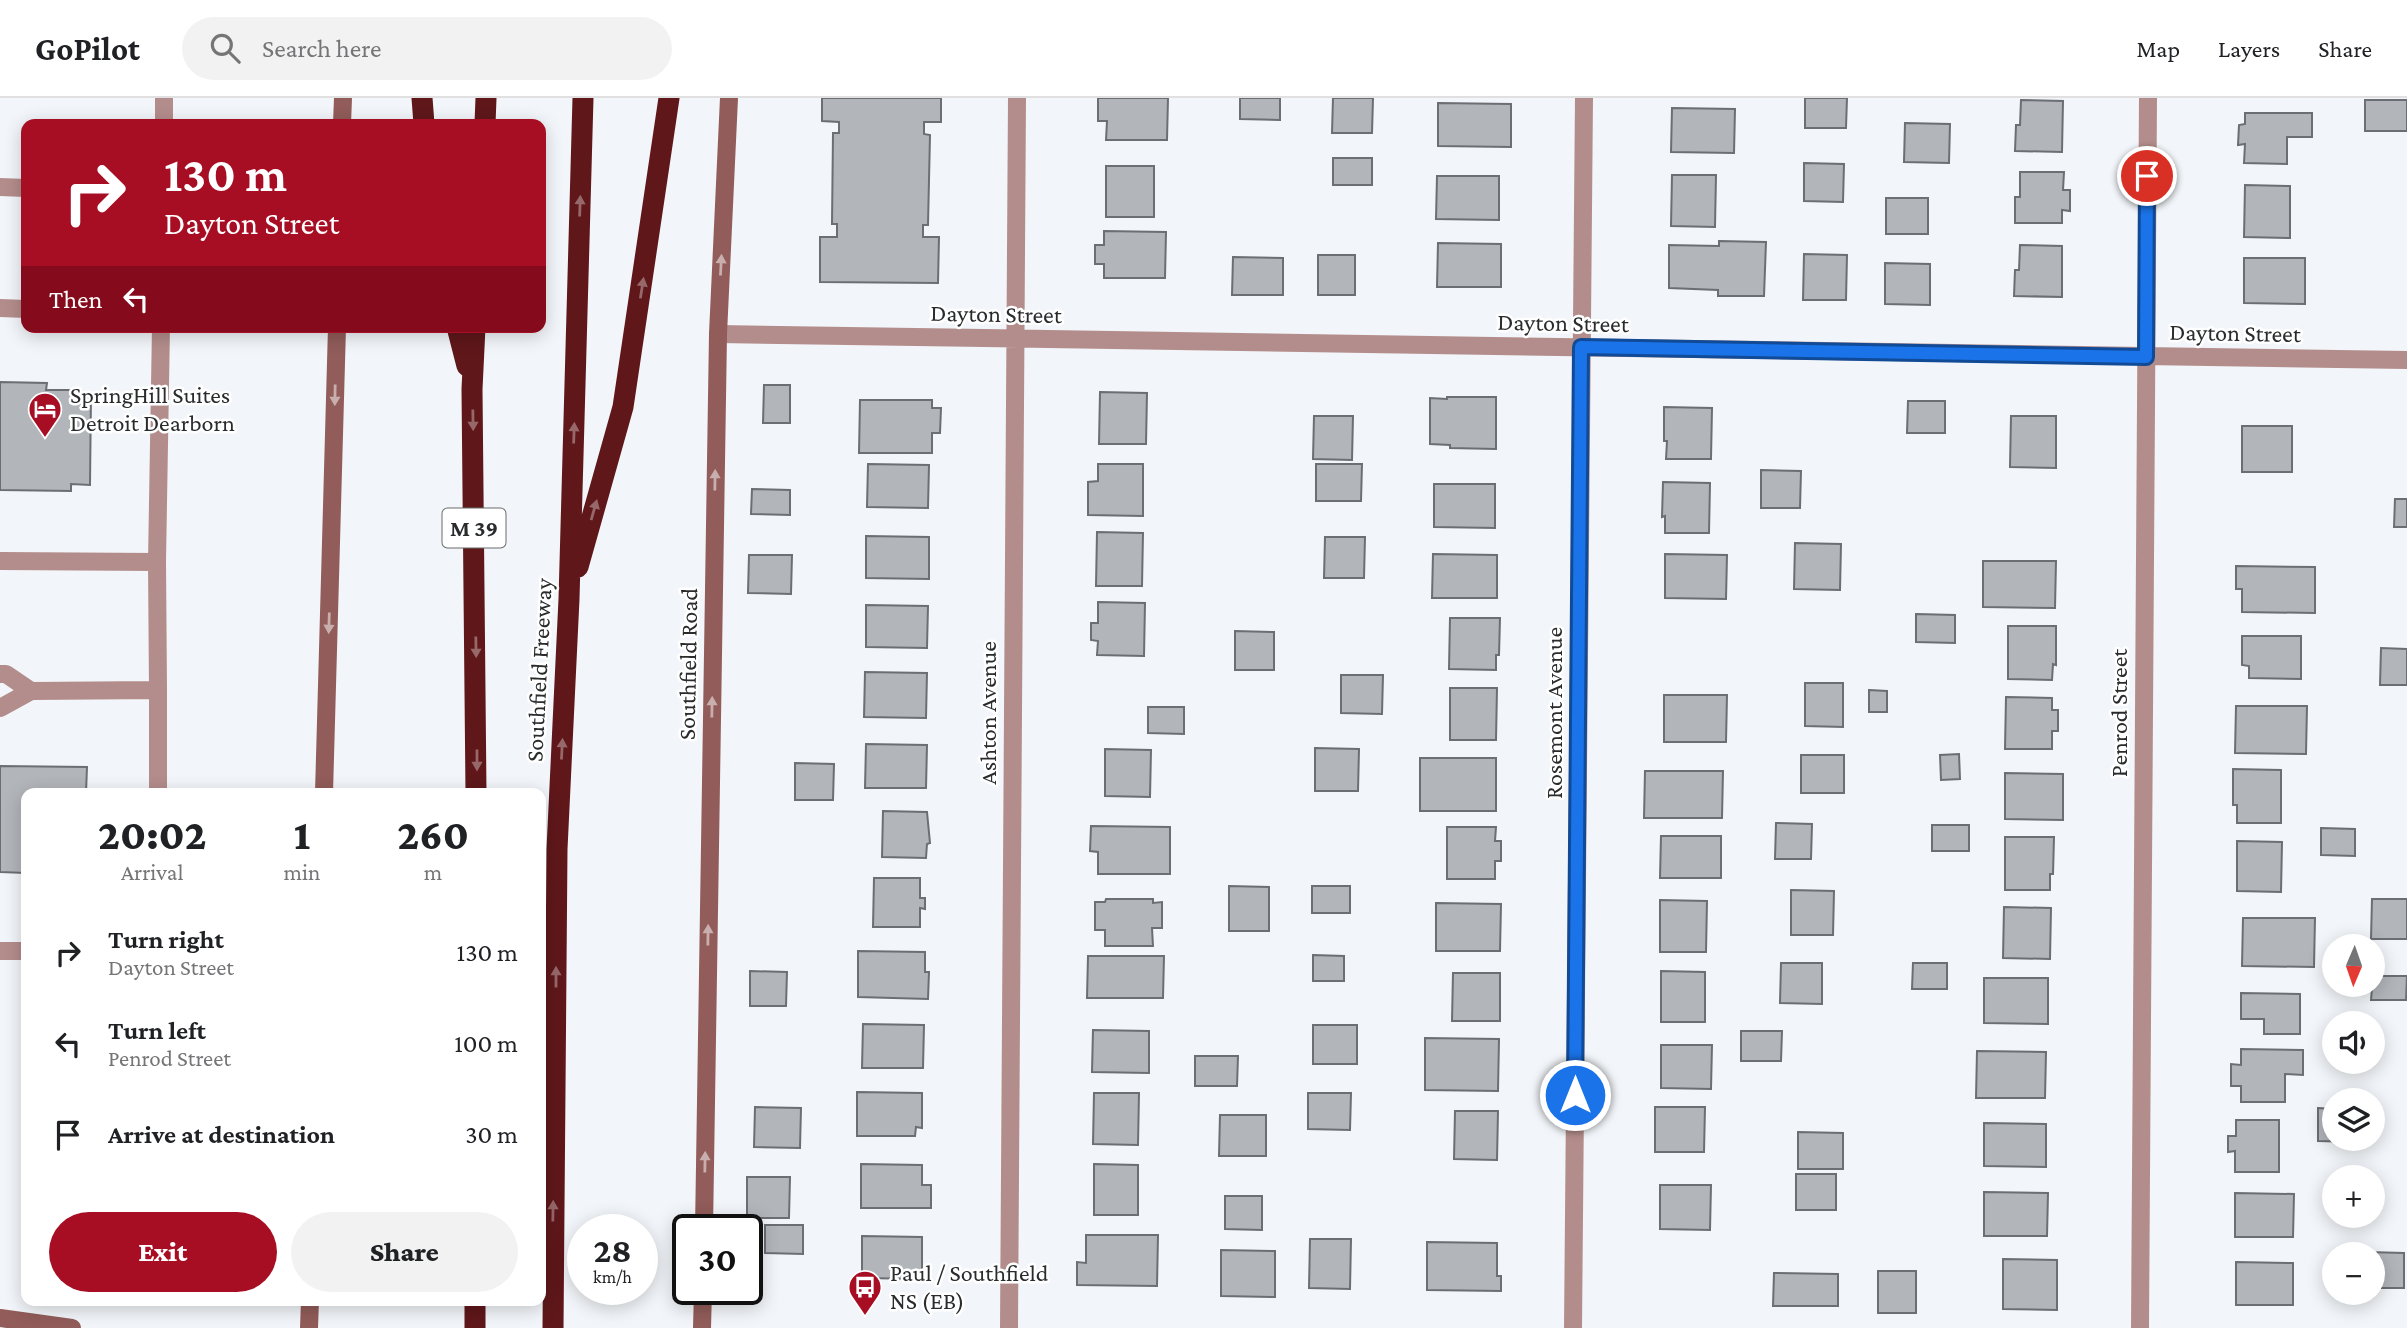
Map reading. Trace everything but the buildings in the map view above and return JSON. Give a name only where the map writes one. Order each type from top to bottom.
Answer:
[{"type":"highway","points":[[422,98],[424,119]]},
{"type":"highway","points":[[485,119],[486,98]]},
{"type":"highway","name":"Southfield Freeway","points":[[553,1328],[557,849],[569,599],[583,98]]},
{"type":"highway","points":[[569,599],[623,407],[669,98]]},
{"type":"highway","points":[[458,333],[472,389]]},
{"type":"highway","name":"M 39","points":[[475,333],[472,389],[477,788]]},
{"type":"highway","points":[[475,1306],[475,1328]]},
{"type":"main road","points":[[342,119],[343,98]]},
{"type":"main road","name":"Southfield Road","points":[[704,1214],[718,334],[729,98]]},
{"type":"main road","points":[[324,788],[337,333]]},
{"type":"main road","points":[[702,1328],[703,1305]]},
{"type":"main road","points":[[309,1328],[310,1306]]},
{"type":"main road","points":[[0,1318],[72,1328]]},
{"type":"street","points":[[164,98],[164,119]]},
{"type":"street","name":"Ashton Avenue","points":[[1009,1328],[1017,98]]},
{"type":"street","name":"Rosemont Avenue","points":[[1573,1328],[1584,98]]},
{"type":"street","name":"Penrod Street","points":[[2140,1328],[2148,98]]},
{"type":"street","points":[[0,187],[21,188]]},
{"type":"street","points":[[0,308],[21,309]]},
{"type":"street","points":[[158,788],[157,562],[161,333]]},
{"type":"street","name":"Dayton Street","points":[[718,334],[2407,360]]},
{"type":"street","points":[[0,561],[157,562]]},
{"type":"street","points":[[0,674],[6,674],[31,691]]},
{"type":"street","points":[[0,708],[31,691],[158,690]]},
{"type":"street","points":[[0,951],[21,951]]},
{"type":"place","name":"SpringHill Suites Detroit Dearborn","points":[[45,439]]},
{"type":"place","name":"Paul / Southfield NS (EB)","points":[[865,1317]]},
{"type":"route","points":[[1575,1095],[1581,347],[2146,357],[2147,176]]}]
